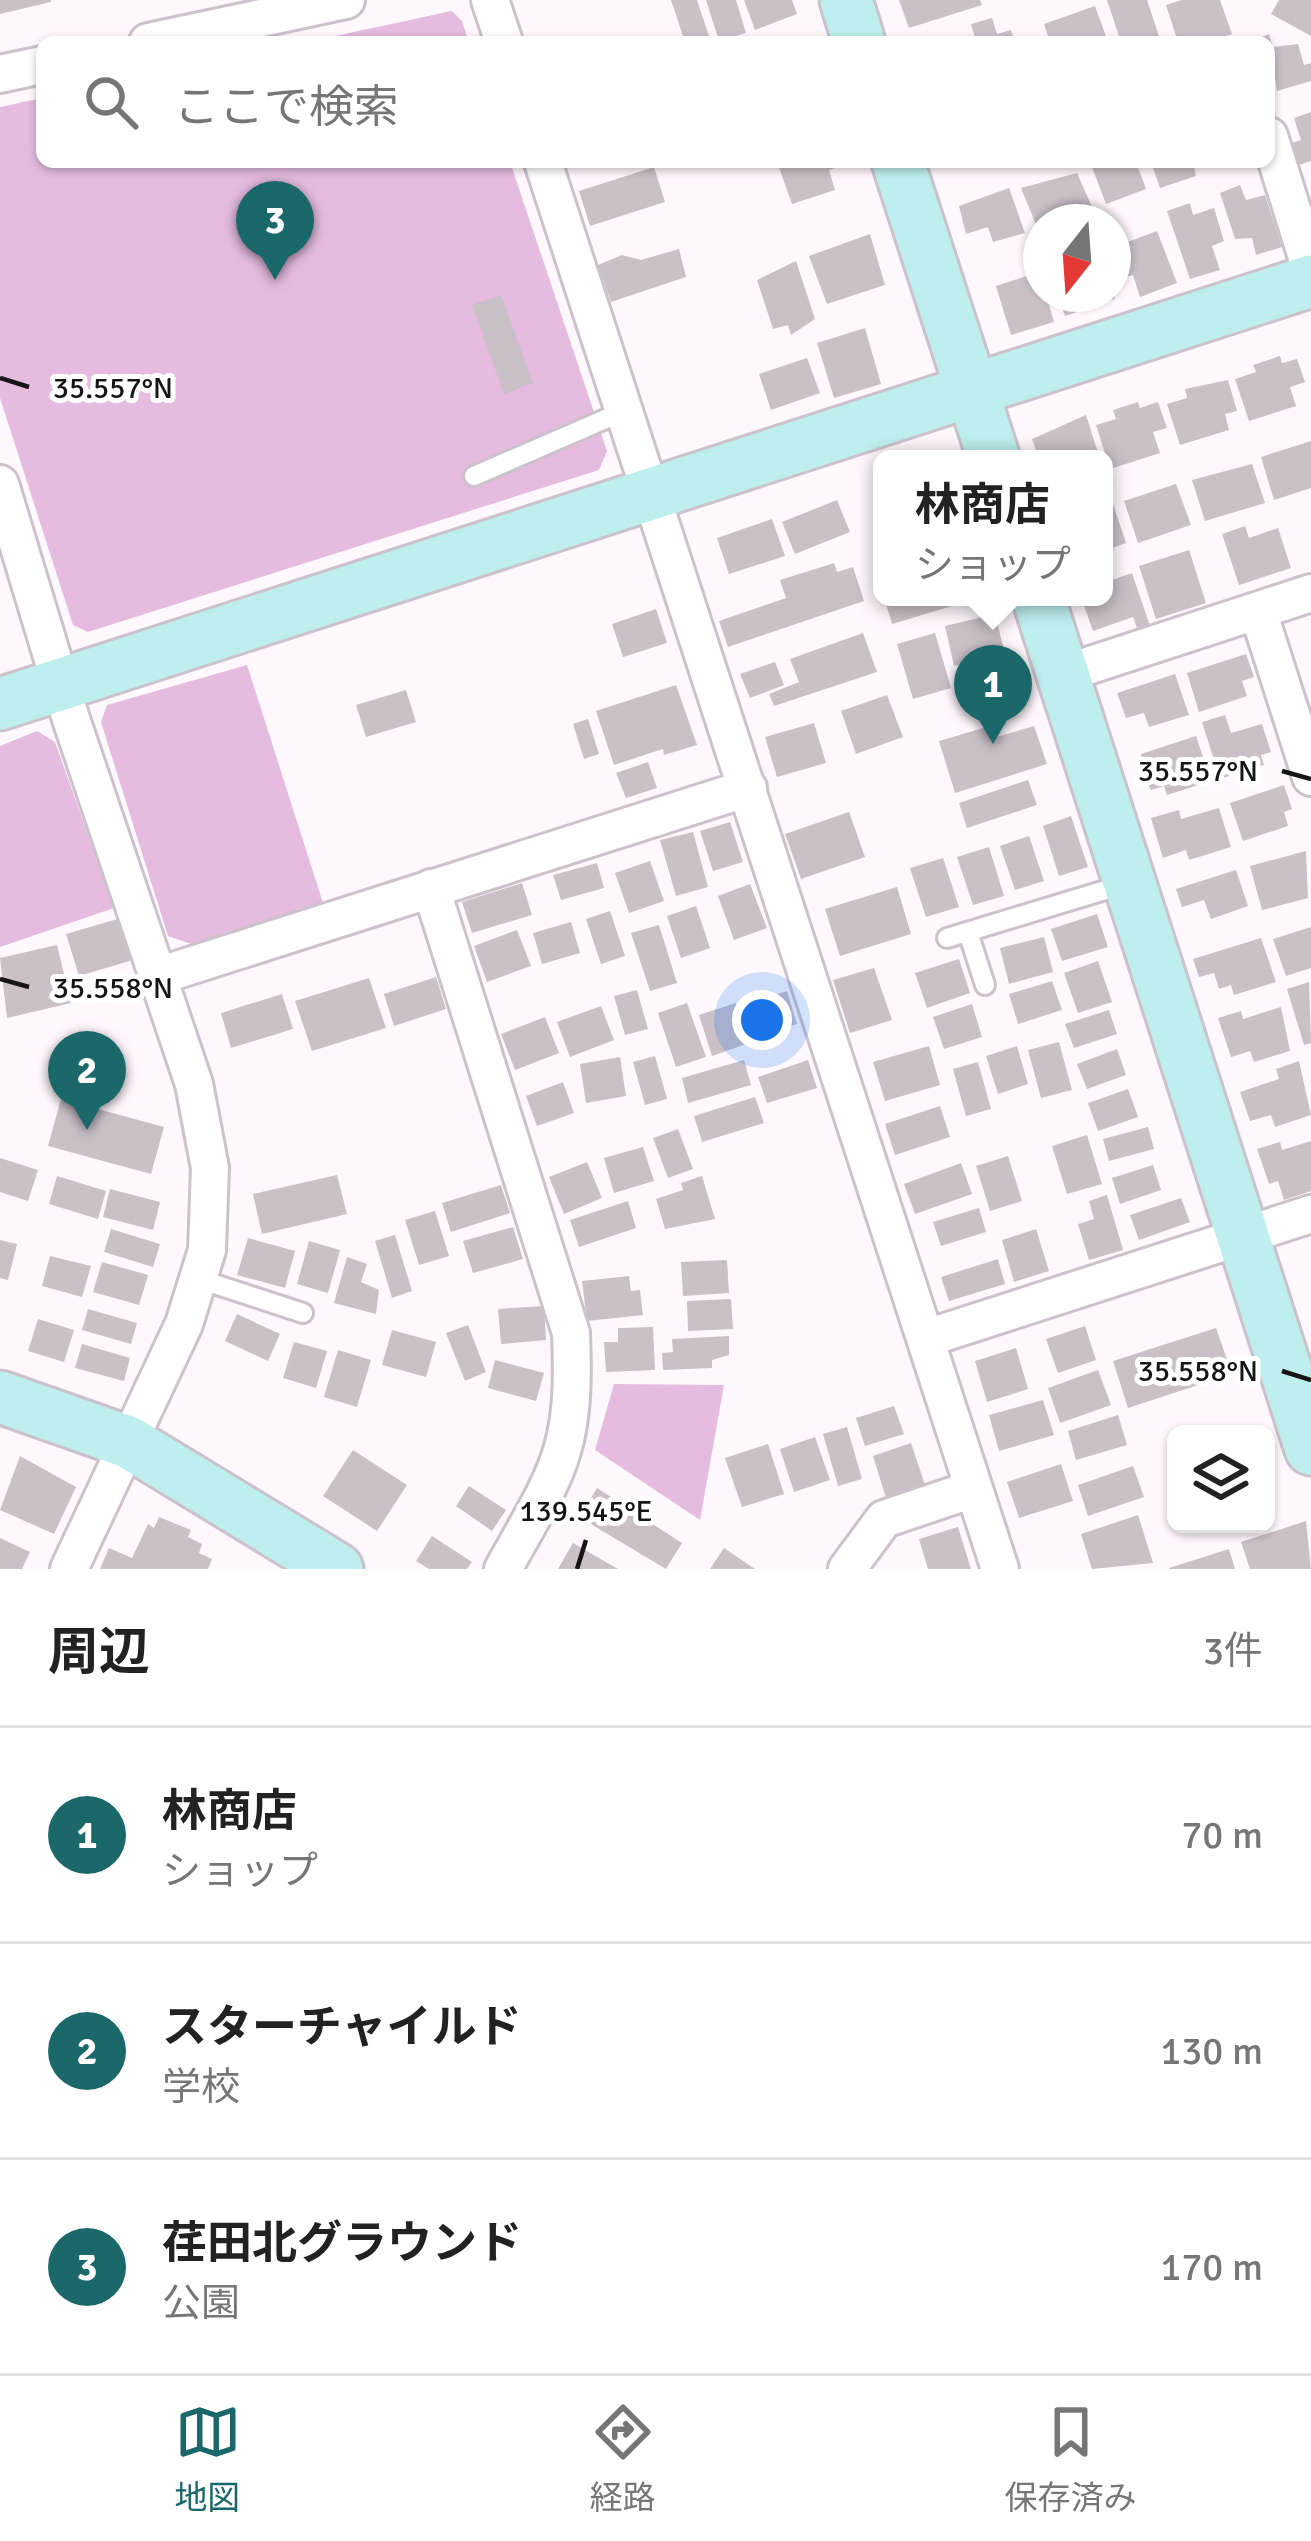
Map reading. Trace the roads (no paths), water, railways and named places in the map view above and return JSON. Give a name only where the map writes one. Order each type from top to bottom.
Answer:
[{"type":"street","points":[[176,36],[346,0]]},
{"type":"street","points":[[490,0],[502,36]]},
{"type":"street","points":[[846,0],[858,36]]},
{"type":"street","points":[[0,74],[36,65]]},
{"type":"street","points":[[1275,155],[1311,270]]},
{"type":"street","points":[[545,168],[1000,1569]]},
{"type":"street","points":[[902,168],[991,450]]},
{"type":"street","points":[[0,704],[1311,281]]},
{"type":"street","points":[[0,484],[194,1084],[210,1168],[207,1250],[200,1279],[69,1569]]},
{"type":"street","points":[[1063,674],[1311,593]]},
{"type":"street","points":[[1041,606],[1311,1449]]},
{"type":"street","points":[[1258,611],[1311,777]]},
{"type":"street","points":[[158,976],[748,788]]},
{"type":"street","points":[[431,888],[571,1333],[573,1390],[567,1450],[503,1569]]},
{"type":"street","points":[[927,1338],[1311,1214]]},
{"type":"street","points":[[0,1397],[128,1442],[337,1569]]},
{"type":"street","points":[[847,1569],[884,1519],[974,1490]]},
{"type":"lane","points":[[473,476],[624,412]]},
{"type":"lane","points":[[947,938],[1129,882]]},
{"type":"lane","points":[[968,932],[985,985]]},
{"type":"lane","points":[[200,1279],[303,1313]]},
{"type":"place","name":"荏田北グラウンド","points":[[275,280]]},
{"type":"place","name":"林商店","points":[[993,744]]},
{"type":"place","name":"スターチャイルド","points":[[87,1130]]}]
